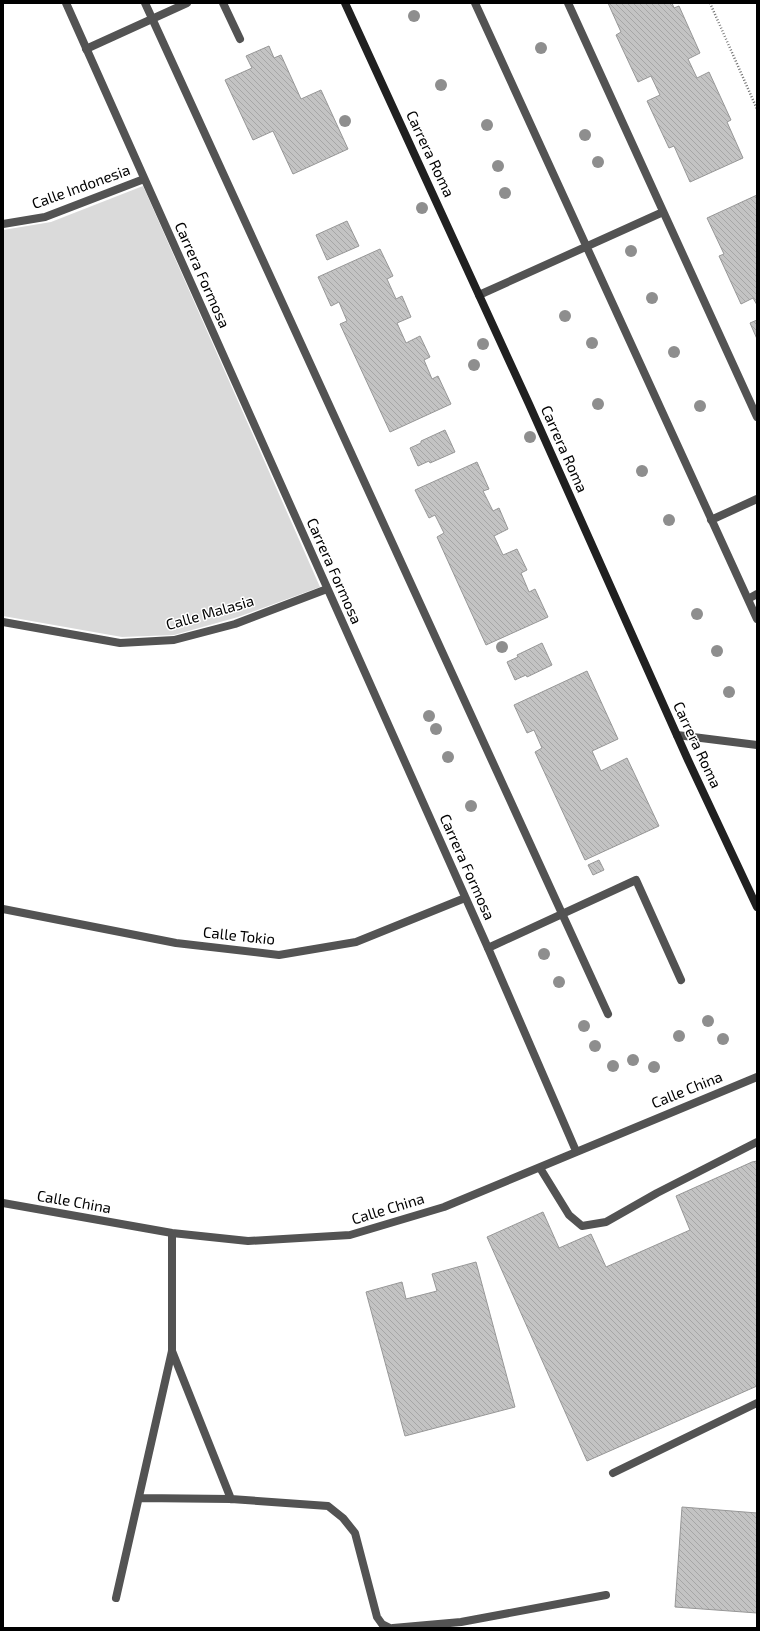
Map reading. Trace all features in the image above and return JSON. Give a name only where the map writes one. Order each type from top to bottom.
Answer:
[{"type":"street","name":"Carrera Formosa","points":[[66,3],[466,898],[576,1151]]},
{"type":"street","points":[[145,3],[608,1014]]},
{"type":"street","points":[[86,49],[187,3]]},
{"type":"street","points":[[223,3],[240,39]]},
{"type":"street","name":"Carrera Roma","points":[[345,3],[479,295],[677,735],[757,907]]},
{"type":"street","points":[[475,3],[757,619]]},
{"type":"street","points":[[568,3],[757,417]]},
{"type":"street","name":"Calle Indonesia","points":[[3,224],[45,218],[144,179]]},
{"type":"street","points":[[479,295],[663,212]]},
{"type":"street","points":[[711,520],[757,499]]},
{"type":"street","name":"Calle Malasia","points":[[3,622],[120,643],[174,640],[235,624],[327,589]]},
{"type":"street","points":[[748,599],[757,594]]},
{"type":"street","points":[[677,735],[757,745]]},
{"type":"street","points":[[488,948],[636,880],[681,980]]},
{"type":"street","name":"Calle Tokio","points":[[3,910],[176,943],[279,955],[356,942],[466,898]]},
{"type":"street","name":"Calle China","points":[[3,1203],[172,1233],[248,1240],[350,1235],[444,1207],[757,1077]]},
{"type":"street","points":[[540,1168],[569,1215],[582,1226],[606,1222],[657,1193],[757,1142]]},
{"type":"street","points":[[116,1598],[172,1351],[172,1233]]},
{"type":"street","points":[[172,1351],[231,1499]]},
{"type":"street","points":[[613,1472],[757,1403]]},
{"type":"street","points":[[139,1498],[231,1499],[328,1506],[343,1518],[355,1532],[377,1617],[382,1624],[390,1628]]},
{"type":"street","points":[[393,1628],[461,1622],[606,1595]]},
{"type":"path","points":[[710,3],[757,109]]},
{"type":"shaded area","points":[[143,186],[320,587],[238,617],[174,635],[122,637],[3,616],[3,230],[51,222]]},
{"type":"building","points":[[608,3],[672,3],[674,8],[679,6],[700,53],[688,59],[697,78],[709,72],[731,120],[727,122],[743,158],[690,182],[674,146],[669,148],[647,101],[660,95],[651,76],[638,82],[616,35],[621,32]]},
{"type":"building","points":[[269,46],[274,58],[281,55],[301,99],[321,90],[348,149],[293,174],[273,131],[253,140],[225,80],[252,68],[246,56]]},
{"type":"building","points":[[757,195],[757,305],[753,298],[741,304],[719,256],[724,254],[707,218]]},
{"type":"building","points":[[347,221],[359,246],[327,260],[316,235]]},
{"type":"building","points":[[380,249],[393,276],[387,279],[396,299],[402,296],[411,317],[397,323],[406,343],[420,336],[430,357],[424,360],[432,379],[438,376],[451,404],[390,432],[340,324],[347,321],[339,302],[331,306],[318,277]]},
{"type":"building","points":[[757,320],[757,339],[750,323]]},
{"type":"building","points":[[445,430],[455,452],[430,463],[429,461],[418,466],[410,448]]},
{"type":"building","points":[[477,462],[489,489],[483,491],[493,511],[499,508],[508,529],[494,536],[503,555],[517,549],[527,570],[521,573],[529,592],[535,589],[548,617],[486,645],[437,537],[444,533],[435,515],[429,518],[415,490]]},
{"type":"building","points":[[542,643],[552,665],[527,677],[526,675],[515,680],[507,662],[518,657],[517,655]]},
{"type":"building","points":[[587,671],[618,739],[592,751],[601,771],[627,758],[659,826],[585,860],[535,752],[542,748],[534,730],[527,733],[514,705]]},
{"type":"building","points":[[599,860],[604,870],[593,875],[588,865]]},
{"type":"building","points":[[757,1161],[757,1386],[587,1461],[487,1237],[543,1212],[559,1248],[591,1234],[606,1267],[690,1230],[676,1196]]},
{"type":"building","points":[[476,1262],[515,1407],[405,1436],[366,1292],[402,1282],[406,1299],[437,1291],[432,1274]]},
{"type":"building","points":[[682,1507],[757,1513],[757,1613],[675,1607]]}]
